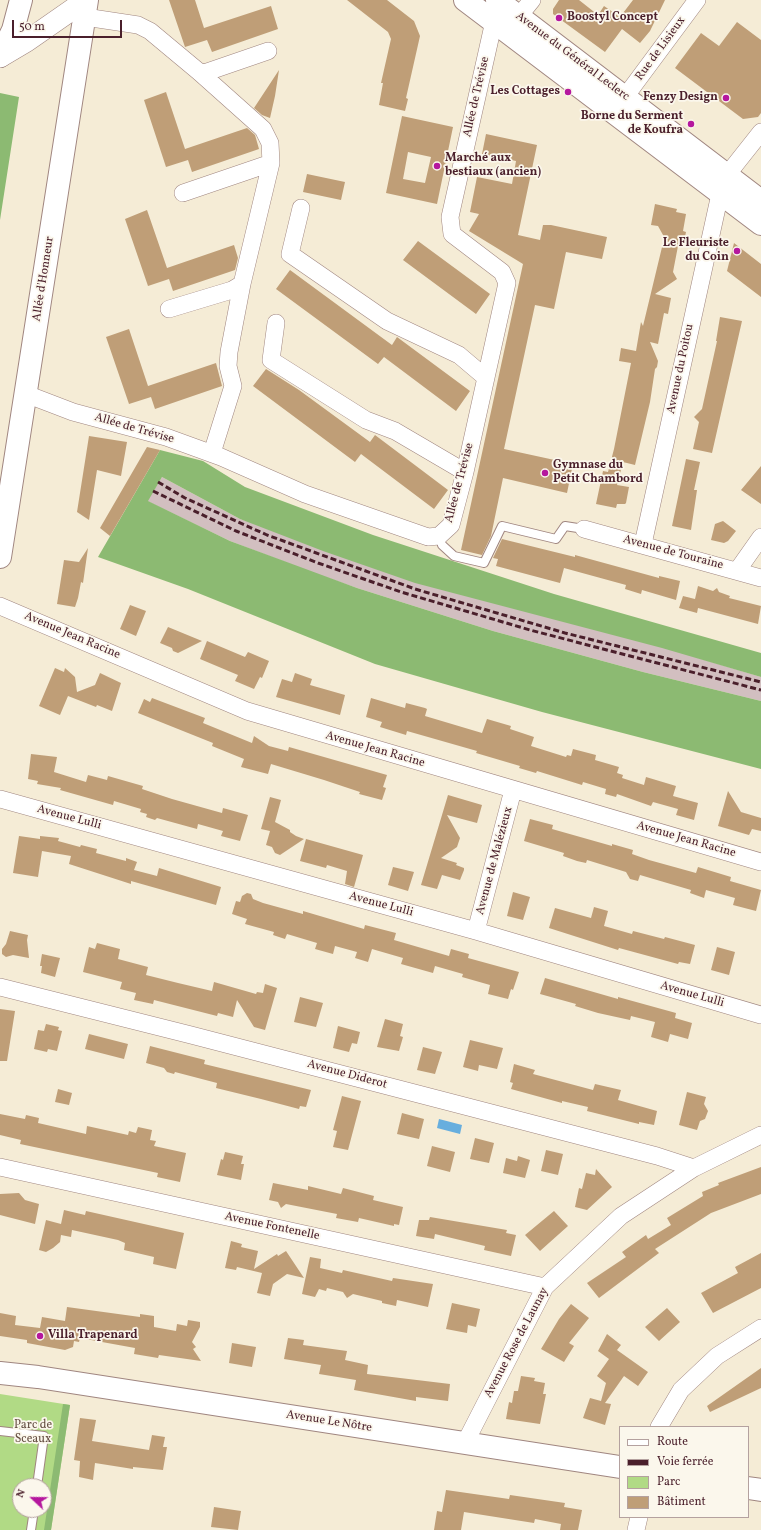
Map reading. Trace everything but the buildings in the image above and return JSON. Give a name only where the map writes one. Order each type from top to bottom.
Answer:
[{"type":"main road","points":[[0,56],[13,30],[21,0]]},
{"type":"main road","name":"Avenue du Général Leclerc","points":[[465,0],[724,184],[761,201]]},
{"type":"main road","name":"Avenue du Général Leclerc","points":[[497,0],[525,8],[724,184],[761,224]]},
{"type":"main road","name":"Allée d'Honneur","points":[[0,557],[86,6]]},
{"type":"main road","name":"Avenue Le Nôtre","points":[[0,1369],[38,1377]]},
{"type":"main road","name":"Avenue Le Nôtre","points":[[0,1373],[38,1377],[619,1467]]},
{"type":"main road","points":[[749,1488],[761,1490]]},
{"type":"street","name":"Rue de Lisieux","points":[[625,97],[697,0]]},
{"type":"street","points":[[0,56],[86,6],[138,25],[150,31],[198,71],[263,129],[270,143],[271,163],[242,284],[229,352],[228,366],[233,386],[212,453]]},
{"type":"street","name":"Allée de Trévise","points":[[26,394],[73,412],[132,427],[212,453],[304,494],[434,537],[450,525],[464,472],[507,283],[502,272],[452,234],[450,217],[494,21]]},
{"type":"street","points":[[198,71],[204,73],[268,51]]},
{"type":"street","points":[[724,184],[761,132]]},
{"type":"street","points":[[183,193],[271,163]]},
{"type":"street","name":"Avenue du Poitou","points":[[643,544],[724,184]]},
{"type":"street","points":[[301,208],[290,254],[387,321],[459,355],[485,378]]},
{"type":"street","points":[[169,309],[232,290],[242,284]]},
{"type":"street","points":[[276,323],[271,360],[366,420],[395,431],[464,472]]},
{"type":"street","name":"Avenue de Touraine","points":[[584,529],[737,570],[761,578]]},
{"type":"street","points":[[737,570],[761,538]]},
{"type":"street","name":"Avenue Jean Racine","points":[[0,606],[247,711],[761,862]]},
{"type":"street","name":"Avenue de Malézieux","points":[[476,931],[513,790]]},
{"type":"street","name":"Avenue Lulli","points":[[0,799],[476,931],[761,1015]]},
{"type":"street","name":"Avenue Diderot","points":[[0,988],[191,1034],[657,1156],[694,1168]]},
{"type":"street","name":"Avenue Rose de Launay","points":[[465,1443],[544,1287],[621,1216],[694,1168],[761,1135]]},
{"type":"street","name":"Avenue Fontenelle","points":[[0,1167],[544,1287]]},
{"type":"street","points":[[660,1426],[681,1390],[717,1356],[761,1328]]},
{"type":"street","points":[[636,1530],[639,1518]]},
{"type":"lane","points":[[434,537],[454,556],[484,563],[502,526],[556,539],[565,526],[584,529]]},
{"type":"lane","points":[[0,1431],[44,1436],[38,1478]]},
{"type":"lane","points":[[31,1530],[33,1518]]},
{"type":"shaded area","points":[[162,477],[240,519],[761,677],[761,701],[643,672],[493,631],[314,573],[230,541],[147,501]]},
{"type":"green space","points":[[0,93],[19,97],[0,220]]},
{"type":"green space","points":[[160,450],[203,461],[245,487],[373,535],[554,594],[761,653],[761,677],[662,648],[415,583],[323,551],[240,519],[162,477],[148,501],[230,541],[357,588],[493,631],[643,672],[761,701],[761,769],[542,712],[375,664],[188,589],[98,557]]},
{"type":"green space","name":"Parc de Sceaux","points":[[0,1394],[70,1405],[51,1530],[0,1530]]},
{"type":"green space","points":[[63,1404],[70,1405],[51,1530],[44,1530],[46,1518],[52,1518],[52,1478]]},
{"type":"water","points":[[439,1119],[462,1125],[460,1134],[437,1128]]},
{"type":"railway","points":[[158,482],[185,498],[267,535],[415,589],[565,633],[761,682]]},
{"type":"railway","points":[[153,491],[236,531],[318,563],[401,592],[530,630],[761,690]]},
{"type":"place","name":"Boostyl Concept","points":[[559,18]]},
{"type":"place","name":"Les Cottages","points":[[568,92]]},
{"type":"place","name":"Fenzy Design","points":[[726,98]]},
{"type":"place","name":"Borne du Serment de Koufra","points":[[691,124]]},
{"type":"place","name":"Marché aux bestiaux (ancien)","points":[[437,166]]},
{"type":"place","name":"Le Fleuriste du Coin","points":[[737,251]]},
{"type":"place","name":"Gymnase du Petit Chambord","points":[[545,473]]},
{"type":"place","name":"Villa Trapenard","points":[[40,1336]]}]
